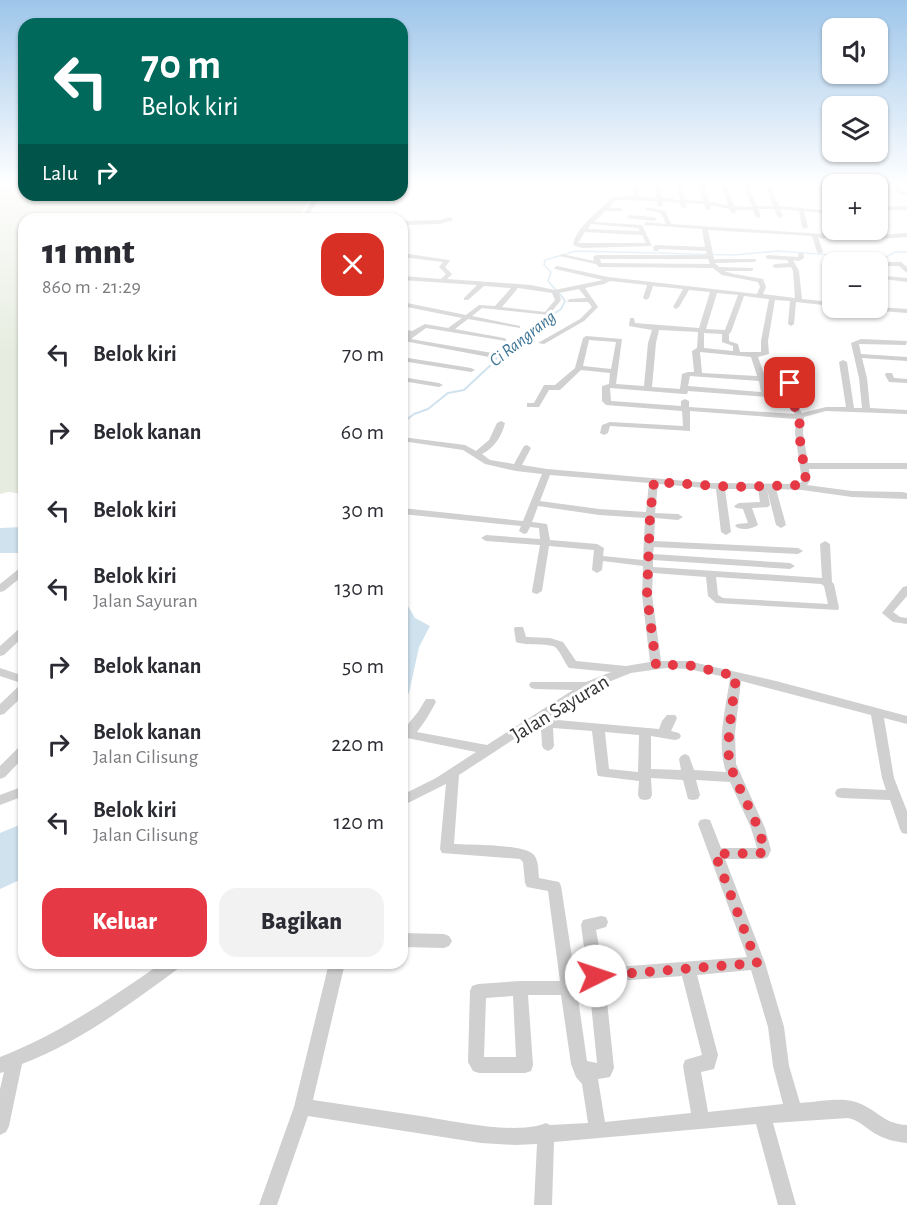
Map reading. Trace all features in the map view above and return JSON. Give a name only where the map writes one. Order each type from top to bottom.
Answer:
[{"type":"street","points":[[577,240],[576,244],[600,246],[650,245],[647,240]]},
{"type":"street","points":[[600,246],[602,240]]},
{"type":"street","points":[[625,246],[626,240]]},
{"type":"street","points":[[708,240],[712,260]]},
{"type":"street","points":[[816,240],[820,252]]},
{"type":"street","points":[[684,243],[712,260],[760,276],[763,287],[759,297]]},
{"type":"street","points":[[656,250],[655,247],[751,269]]},
{"type":"street","points":[[768,257],[801,258],[801,254]]},
{"type":"street","points":[[408,256],[447,261],[442,267],[450,274],[442,281]]},
{"type":"street","points":[[562,256],[598,264],[621,265],[712,260]]},
{"type":"street","points":[[895,256],[905,268]]},
{"type":"street","points":[[590,276],[598,264],[596,257],[754,260]]},
{"type":"street","points":[[617,257],[621,265]]},
{"type":"street","points":[[789,258],[796,270],[796,300],[791,324]]},
{"type":"street","points":[[775,266],[793,265]]},
{"type":"street","points":[[888,265],[905,268]]},
{"type":"street","points":[[557,268],[590,276],[822,303]]},
{"type":"street","points":[[408,278],[559,291],[602,283],[614,278]]},
{"type":"street","points":[[888,278],[907,280]]},
{"type":"street","points":[[646,298],[651,284]]},
{"type":"street","points":[[466,299],[481,285]]},
{"type":"street","points":[[497,308],[516,286]]},
{"type":"street","points":[[542,343],[586,317],[595,307],[581,287]]},
{"type":"street","points":[[676,307],[687,288]]},
{"type":"street","points":[[449,331],[480,306],[546,315],[558,300],[559,291]]},
{"type":"street","points":[[698,374],[698,353],[702,330],[714,291]]},
{"type":"street","points":[[632,319],[632,325],[725,332],[730,330],[741,294]]},
{"type":"street","points":[[698,353],[765,354],[764,341],[770,321],[772,298]]},
{"type":"street","points":[[570,300],[591,300]]},
{"type":"street","points":[[408,305],[518,327]]},
{"type":"street","points":[[888,309],[907,311]]},
{"type":"street","points":[[408,338],[423,326],[504,340]]},
{"type":"street","points":[[648,388],[652,343],[656,328]]},
{"type":"street","points":[[408,332],[413,333]]},
{"type":"street","points":[[725,332],[726,342],[736,345],[737,353]]},
{"type":"street","points":[[530,405],[536,405],[547,387],[557,388],[561,382],[576,373],[586,338],[628,341]]},
{"type":"street","points":[[408,340],[489,355]]},
{"type":"street","points":[[612,386],[620,340]]},
{"type":"street","points":[[866,410],[856,342],[906,343]]},
{"type":"street","points":[[883,342],[888,352]]},
{"type":"street","points":[[698,353],[727,357]]},
{"type":"street","points":[[754,355],[762,379],[768,415]]},
{"type":"street","points":[[859,356],[907,359]]},
{"type":"street","points":[[408,360],[471,370]]},
{"type":"street","points":[[843,362],[850,409]]},
{"type":"street","points":[[579,368],[614,371]]},
{"type":"street","points":[[604,433],[606,425],[610,424],[687,429],[684,390],[686,375],[762,379]]},
{"type":"street","points":[[889,375],[892,380],[907,381]]},
{"type":"street","points":[[408,380],[439,385]]},
{"type":"street","points":[[410,391],[420,382]]},
{"type":"street","points":[[790,383],[799,416],[806,481],[802,487]]},
{"type":"street","points":[[765,395],[612,386],[606,386],[605,390],[608,402],[768,415],[799,416],[814,410],[850,409],[907,412]]},
{"type":"street","points":[[475,454],[484,451],[489,446],[501,423]]},
{"type":"street","points":[[408,440],[459,446],[488,462],[547,472],[654,482],[766,488],[802,487],[826,492],[869,495],[894,493],[907,496]]},
{"type":"street","points":[[516,468],[527,448]]},
{"type":"street","points":[[804,466],[907,466]]},
{"type":"street","points":[[520,539],[547,472]]},
{"type":"street","points":[[654,482],[650,516],[647,595],[656,665]]},
{"type":"street","points":[[720,486],[726,532]]},
{"type":"street","points":[[741,526],[753,525],[743,506],[765,504],[766,488]]},
{"type":"street","points":[[766,488],[781,525]]},
{"type":"street","points":[[534,503],[678,517]]},
{"type":"street","points":[[408,512],[544,526],[545,542],[537,591]]},
{"type":"street","points":[[486,538],[597,547],[597,570]]},
{"type":"street","points":[[649,543],[798,551]]},
{"type":"street","points":[[711,574],[713,596],[720,601],[833,609],[827,582],[825,543]]},
{"type":"street","points":[[598,558],[648,563],[711,574],[827,582]]},
{"type":"street","points":[[648,563],[790,566]]},
{"type":"street","points":[[0,589],[18,575]]},
{"type":"street","points":[[907,589],[887,613],[897,620],[907,621]]},
{"type":"street","points":[[519,629],[520,639],[525,642],[555,643],[560,646],[568,661],[573,665],[629,669]]},
{"type":"street","points":[[0,652],[18,636]]},
{"type":"street","name":"Jalan Sayuran","points":[[408,798],[541,722],[587,686],[629,669],[656,665],[688,665],[907,720]]},
{"type":"street","points":[[0,672],[18,678]]},
{"type":"street","points":[[715,854],[764,853],[759,831],[730,764],[729,750],[736,676]]},
{"type":"street","points":[[535,685],[587,686]]},
{"type":"street","points":[[0,711],[18,694]]},
{"type":"street","points":[[430,702],[423,715],[410,729],[411,735],[491,750]]},
{"type":"street","points":[[877,712],[888,778],[907,829]]},
{"type":"street","points":[[549,746],[541,722],[669,735],[668,721],[671,718]]},
{"type":"street","points":[[598,727],[603,773],[736,777]]},
{"type":"street","points":[[645,731],[645,795]]},
{"type":"street","points":[[0,774],[18,755]]},
{"type":"street","points":[[685,759],[693,795]]},
{"type":"street","points":[[453,774],[446,848],[523,854],[530,860],[532,883],[554,886],[582,1071],[590,1082],[598,1131]]},
{"type":"street","points":[[0,800],[18,793]]},
{"type":"street","points":[[842,793],[894,795]]},
{"type":"street","points":[[705,824],[757,963],[776,1027],[781,1066],[794,1112]]},
{"type":"street","points":[[582,1071],[604,1071],[606,1068],[588,925],[601,922]]},
{"type":"street","points":[[408,939],[444,941]]},
{"type":"street","points":[[520,988],[525,1065],[477,1064],[478,991],[568,983],[596,976],[757,963]]},
{"type":"street","points":[[0,1126],[7,1062],[60,1039],[98,1016],[165,969]]},
{"type":"street","points":[[268,1205],[303,1107],[336,969]]},
{"type":"street","points":[[688,969],[710,1055],[708,1063],[691,1066],[701,1120]]},
{"type":"street","points":[[303,1107],[481,1134],[515,1136],[546,1132],[598,1131],[762,1114],[853,1110],[883,1130],[907,1134]]},
{"type":"street","points":[[762,1114],[787,1205]]},
{"type":"street","points":[[543,1205],[546,1132]]},
{"type":"shaded area","points":[[0,240],[18,240],[18,493],[0,494]]},
{"type":"water","points":[[18,527],[18,553],[0,553],[0,528]]},
{"type":"water","points":[[408,606],[415,618],[430,626],[419,647],[409,693]]},
{"type":"water","points":[[18,826],[18,881],[0,889],[0,833]]},
{"type":"waterway","name":"Ci Rangrang","points":[[562,297],[548,281],[551,272],[544,265],[545,260],[576,251],[734,255],[778,251],[883,259],[895,252],[907,252]]},
{"type":"waterway","name":"Ci Rangrang","points":[[408,418],[428,409],[448,393],[464,390],[494,362],[503,349],[561,309],[565,301],[561,295]]},
{"type":"route","points":[[596,976],[757,963],[715,854],[764,853],[759,831],[730,764],[729,750],[736,676],[688,665],[656,665],[647,595],[650,516],[654,482],[762,488],[805,485],[799,433],[798,417],[800,416],[795,408],[790,383]]}]
